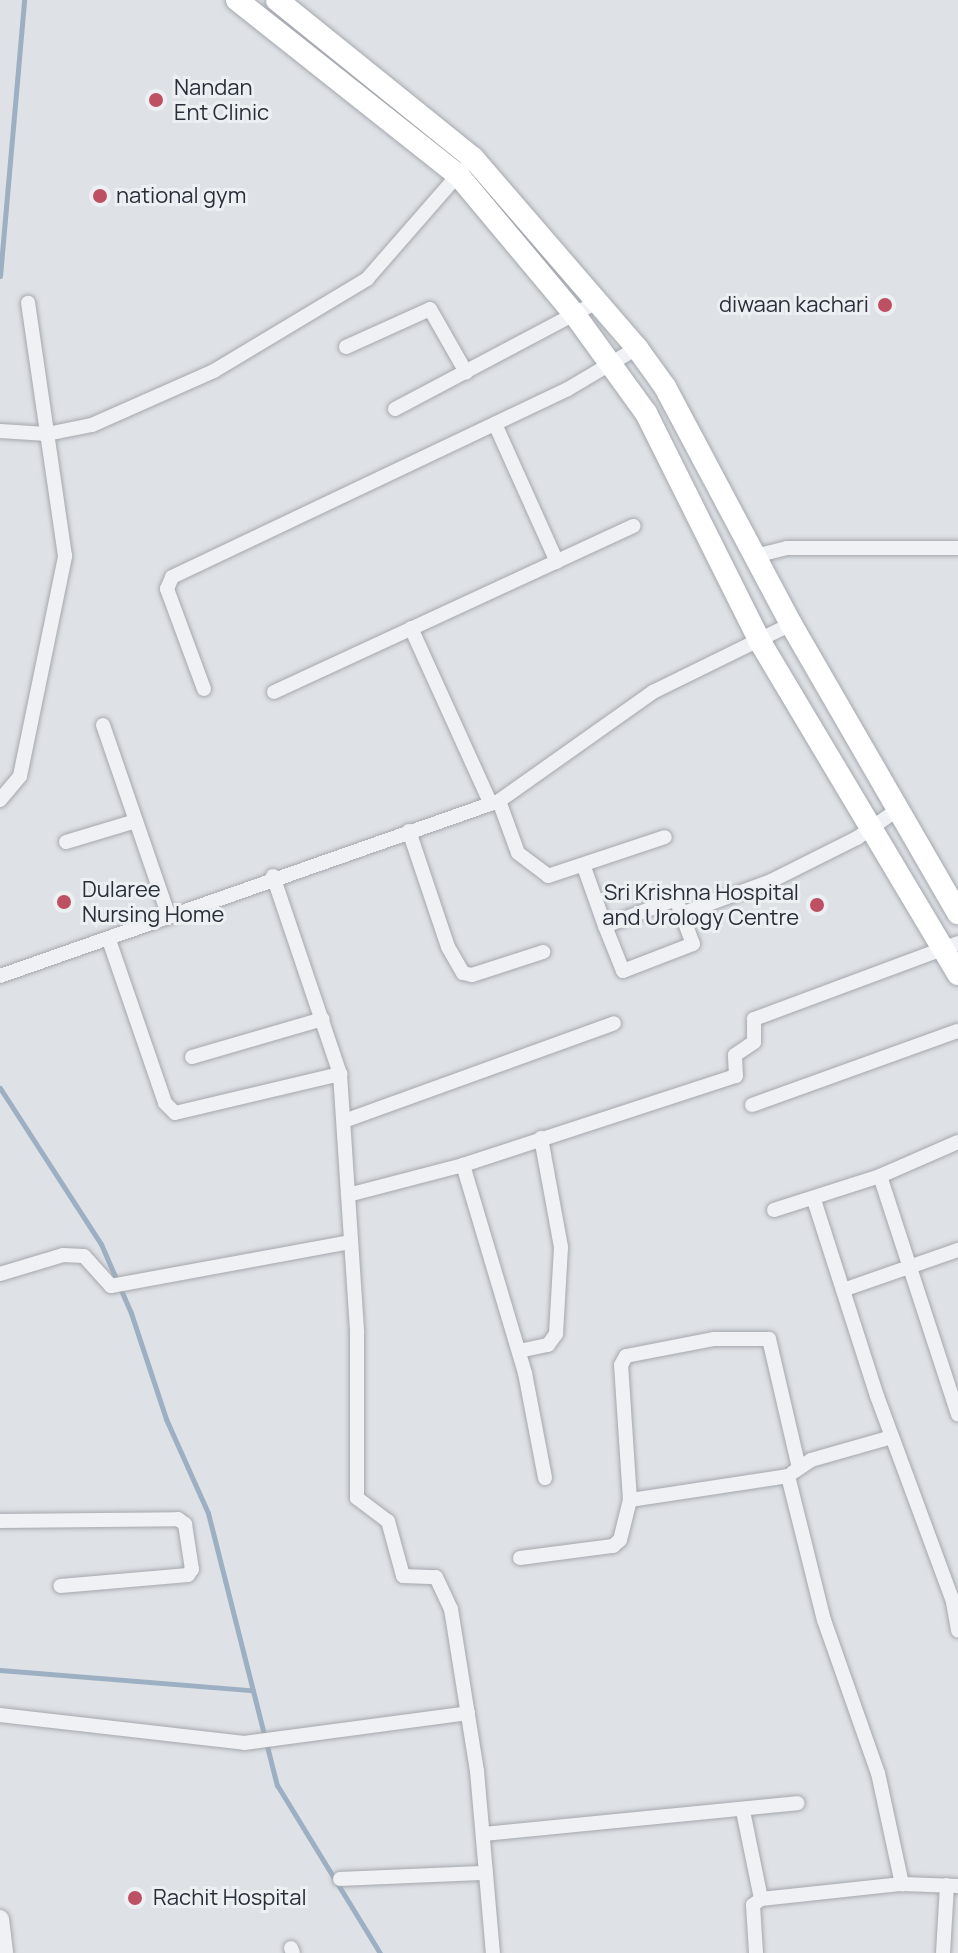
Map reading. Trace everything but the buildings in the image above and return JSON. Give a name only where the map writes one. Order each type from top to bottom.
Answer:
[{"type":"main road","points":[[237,0],[466,166],[646,413],[759,640],[868,830],[951,947],[958,974]]},
{"type":"main road","points":[[277,0],[466,166],[599,301],[637,348],[665,387],[791,624],[958,913]]},
{"type":"street","points":[[0,431],[47,434],[92,425],[214,371],[367,279],[466,166]]},
{"type":"street","points":[[395,409],[599,301]]},
{"type":"street","points":[[0,800],[20,776],[65,556],[28,303]]},
{"type":"street","points":[[346,347],[430,309],[466,372]]},
{"type":"street","points":[[204,689],[167,589],[172,577],[495,424],[637,348]]},
{"type":"street","points":[[495,424],[557,562]]},
{"type":"street","points":[[274,692],[633,526]]},
{"type":"street","points":[[755,556],[787,548],[958,548]]},
{"type":"street","points":[[0,976],[109,940],[273,876],[495,803],[653,692],[791,624]]},
{"type":"street","points":[[411,628],[514,845],[528,860],[557,877],[665,837]]},
{"type":"street","points":[[103,725],[169,917]]},
{"type":"street","points":[[681,914],[771,881],[868,830],[897,810]]},
{"type":"street","points":[[66,842],[136,821]]},
{"type":"street","points":[[409,831],[448,947],[463,973],[472,975],[543,952]]},
{"type":"street","points":[[584,867],[605,926],[623,971],[693,944],[676,899],[605,926]]},
{"type":"street","points":[[273,876],[340,1074],[351,1242],[357,1498],[388,1521],[403,1576],[436,1577],[451,1609],[483,1834],[493,1953]]},
{"type":"street","points":[[109,940],[165,1103],[175,1113],[340,1074]]},
{"type":"street","points":[[348,1195],[463,1165],[736,1076],[735,1055],[754,1042],[754,1019],[951,947]]},
{"type":"street","points":[[192,1057],[323,1019]]},
{"type":"street","points":[[344,1121],[614,1023]]},
{"type":"street","points":[[752,1105],[958,1031]]},
{"type":"street","points":[[519,1351],[548,1345],[556,1334],[561,1247],[541,1138]]},
{"type":"street","points":[[774,1210],[814,1200],[880,1176],[958,1142]]},
{"type":"street","points":[[463,1165],[519,1351],[545,1478]]},
{"type":"street","points":[[880,1176],[958,1415]]},
{"type":"street","points":[[814,1200],[892,1437],[953,1602],[958,1631]]},
{"type":"street","points":[[0,1274],[63,1255],[84,1256],[111,1286],[351,1242]]},
{"type":"street","points":[[843,1290],[958,1250]]},
{"type":"street","points":[[520,1558],[618,1544],[630,1500],[622,1359],[714,1339],[764,1337],[772,1343],[824,1620],[878,1773],[902,1884]]},
{"type":"street","points":[[630,1500],[794,1472],[892,1437]]},
{"type":"street","points":[[0,1521],[178,1519],[185,1524],[192,1569],[188,1575],[60,1586]]},
{"type":"street","points":[[0,1715],[244,1743],[468,1713]]},
{"type":"street","points":[[483,1834],[743,1811],[797,1803]]},
{"type":"street","points":[[743,1811],[761,1899]]},
{"type":"street","points":[[340,1879],[486,1873]]},
{"type":"street","points":[[756,1953],[753,1905],[761,1899],[902,1884],[952,1886],[943,1953]]},
{"type":"street","points":[[0,1919],[4,1953]]},
{"type":"waterway","points":[[0,276],[24,0]]},
{"type":"waterway","points":[[0,1088],[101,1244],[131,1313],[166,1419],[208,1513],[277,1785],[380,1953]]},
{"type":"waterway","points":[[0,1670],[250,1690]]},
{"type":"place","name":"Nandan Ent Clinic","points":[[156,100]]},
{"type":"place","name":"national gym","points":[[100,196]]},
{"type":"place","name":"diwaan kachari","points":[[885,305]]},
{"type":"place","name":"Dularee Nursing Home","points":[[64,902]]},
{"type":"place","name":"Sri Krishna Hospital and Urology Centre","points":[[817,905]]},
{"type":"place","name":"Rachit Hospital","points":[[135,1898]]}]
